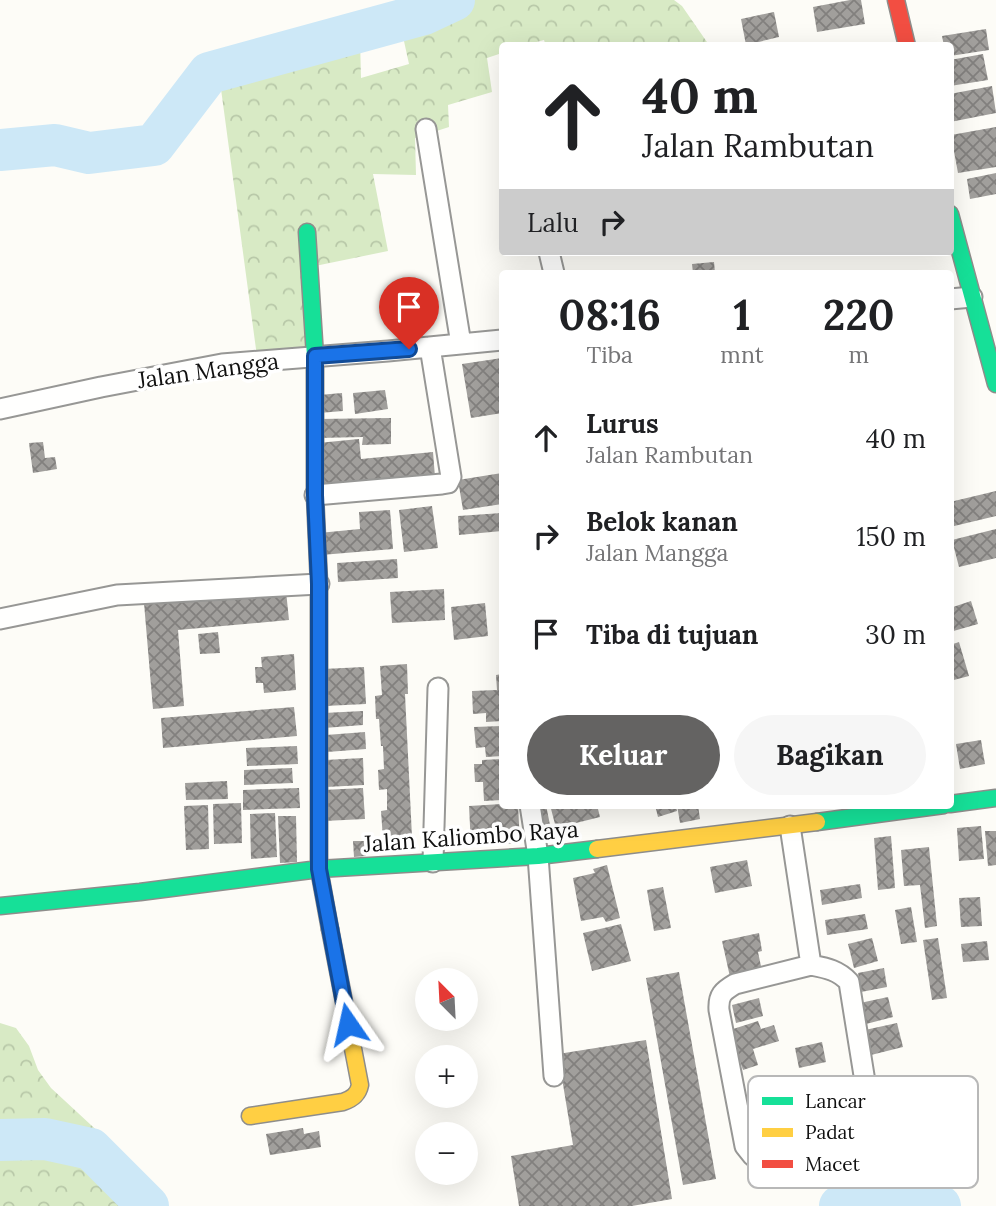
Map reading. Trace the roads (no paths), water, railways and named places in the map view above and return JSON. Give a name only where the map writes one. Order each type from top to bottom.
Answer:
[{"type":"street","points":[[896,0],[906,42]]},
{"type":"street","points":[[426,129],[461,344]]},
{"type":"street","points":[[954,229],[996,384]]},
{"type":"street","points":[[250,1116],[343,1102],[358,1093],[360,1085],[319,869],[319,584],[315,495],[315,356],[307,232]]},
{"type":"street","points":[[954,299],[972,297]]},
{"type":"street","name":"Jalan Mangga","points":[[0,409],[222,364],[499,340]]},
{"type":"street","points":[[315,495],[442,484],[450,481],[430,347]]},
{"type":"street","points":[[0,619],[117,594],[319,584]]},
{"type":"street","points":[[433,862],[438,688]]},
{"type":"street","points":[[954,803],[996,798]]},
{"type":"street","points":[[531,809],[538,856],[554,1076]]},
{"type":"street","name":"Jalan Kaliombo Raya","points":[[0,906],[141,892],[319,869],[538,856],[915,809]]},
{"type":"street","points":[[790,826],[811,965]]},
{"type":"street","points":[[748,1150],[745,1146],[719,1010],[719,1000],[726,989],[811,965],[839,973],[851,987],[864,1076]]},
{"type":"waterway","points":[[0,150],[55,145],[89,153],[154,145],[209,73],[424,14],[454,0]]},
{"type":"waterway","points":[[0,1140],[45,1139],[91,1149],[148,1206]]},
{"type":"waterway","points":[[840,1206],[901,1194],[940,1206]]}]
